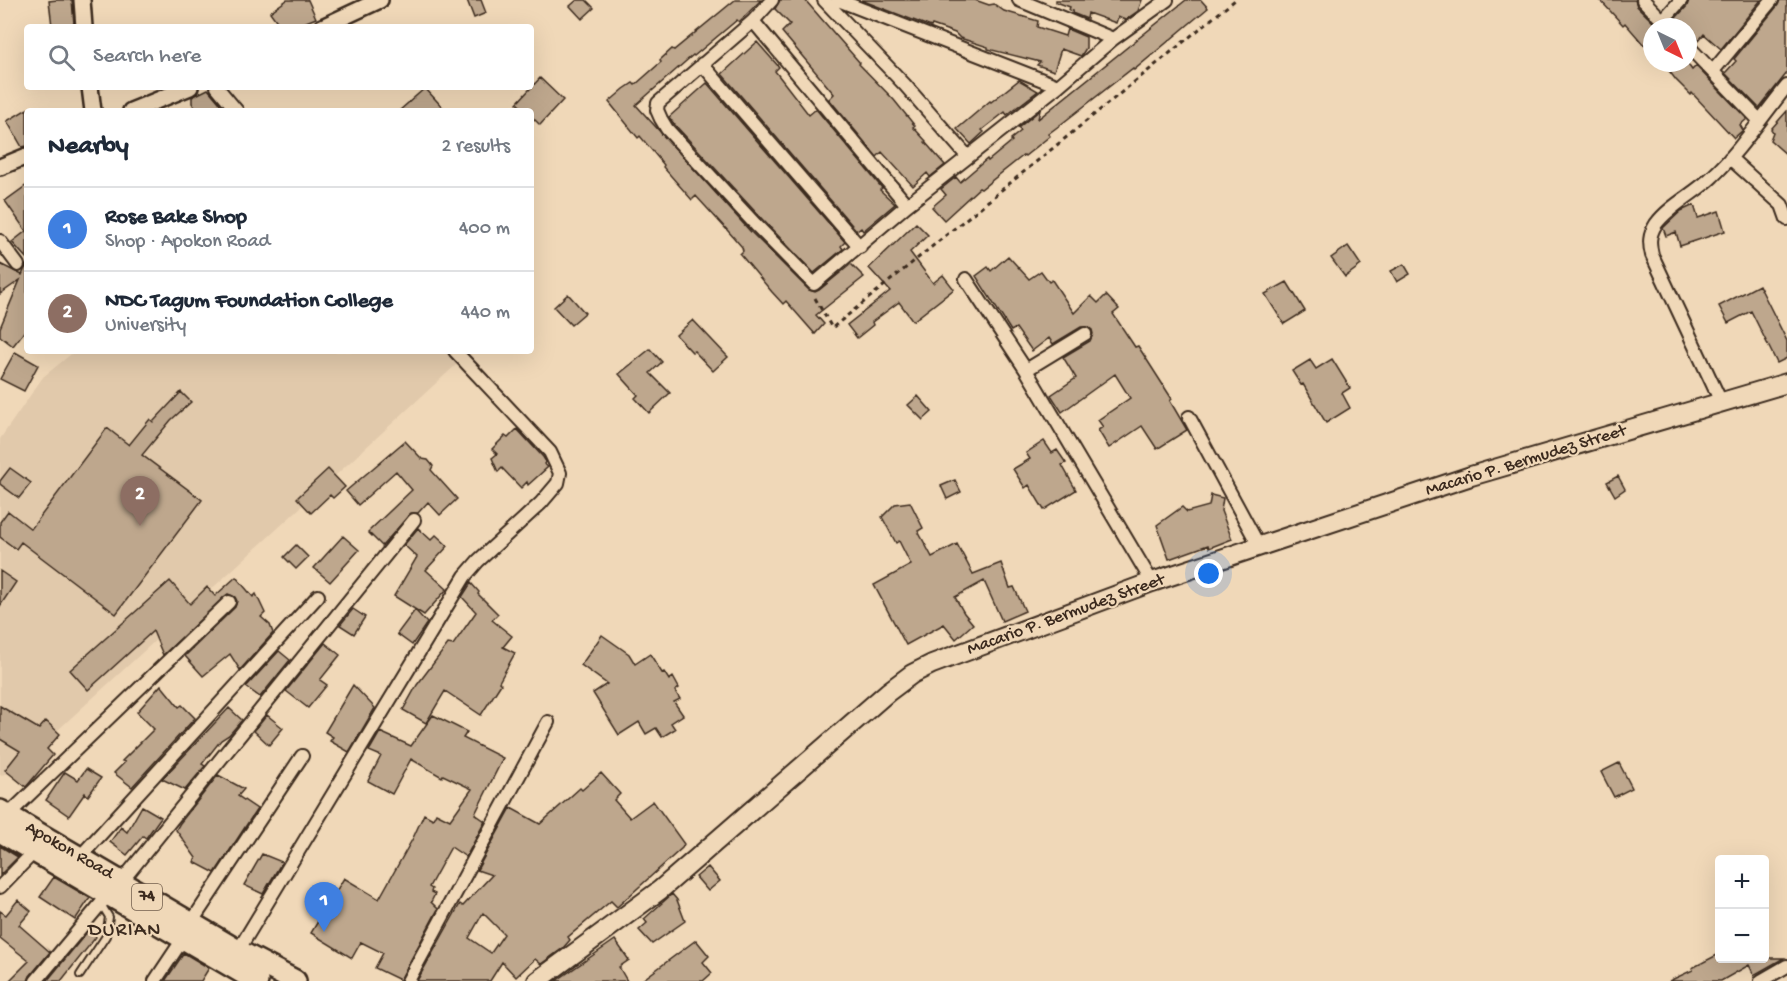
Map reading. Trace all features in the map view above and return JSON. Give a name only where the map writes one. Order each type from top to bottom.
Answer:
[{"type":"highway","name":"Apokon Road","points":[[3,819],[35,851],[187,931],[233,958],[295,981]]},
{"type":"highway","name":"Apokon Road","points":[[3,819],[79,858],[111,893]]},
{"type":"highway","name":"Apokon Road","points":[[233,958],[257,981]]},
{"type":"main road","name":"Macario P. Bermudez Street","points":[[537,981],[652,896],[888,692],[912,674],[932,664],[1152,582],[1259,546],[1472,476],[1787,383]]},
{"type":"street","points":[[82,0],[84,24]]},
{"type":"street","points":[[328,24],[380,0]]},
{"type":"street","points":[[772,0],[753,21],[658,103],[657,110],[661,119],[756,225],[814,284],[907,205],[1058,86],[1113,39],[1167,0]]},
{"type":"street","points":[[824,0],[905,85],[968,157]]},
{"type":"street","points":[[838,0],[1058,86]]},
{"type":"street","points":[[1019,0],[1113,39]]},
{"type":"street","points":[[1642,0],[1660,18]]},
{"type":"street","points":[[1670,18],[1681,0]]},
{"type":"street","points":[[1713,71],[1772,0]]},
{"type":"street","points":[[753,21],[907,205]]},
{"type":"street","points":[[1697,55],[1759,120]]},
{"type":"street","points":[[702,64],[860,247]]},
{"type":"street","points":[[1721,402],[1652,255],[1649,244],[1650,236],[1660,219],[1713,176],[1730,158],[1787,86]]},
{"type":"street","points":[[90,90],[93,108]]},
{"type":"street","points":[[138,108],[183,90]]},
{"type":"street","points":[[220,90],[234,108]]},
{"type":"street","points":[[0,167],[24,157]]},
{"type":"street","points":[[1730,158],[1784,202],[1787,219]]},
{"type":"street","points":[[0,240],[18,265]]},
{"type":"street","points":[[966,279],[1026,370],[1152,582]]},
{"type":"street","points":[[1026,370],[1085,334]]},
{"type":"street","points":[[233,958],[465,576],[478,561],[541,503],[558,483],[560,473],[549,452],[458,354]]},
{"type":"street","points":[[1189,417],[1259,546]]},
{"type":"street","points":[[36,981],[111,893],[414,520]]},
{"type":"street","points":[[79,858],[318,596]]},
{"type":"street","points":[[3,819],[229,602]]},
{"type":"street","points":[[408,981],[548,722]]},
{"type":"street","points":[[155,981],[302,756]]},
{"type":"street","points":[[0,887],[35,851]]},
{"type":"street","points":[[1761,981],[1787,966]]},
{"type":"lane","points":[[80,975],[106,936],[111,893]]},
{"type":"path","points":[[814,284],[814,297],[832,328],[1236,0]]},
{"type":"shaded area","points":[[71,354],[468,354],[11,773],[0,775],[0,439],[43,377]]},
{"type":"building","points":[[72,0],[74,24],[52,24],[49,1]]},
{"type":"building","points":[[287,0],[308,0],[316,18],[301,24],[279,24],[270,12]]},
{"type":"building","points":[[467,0],[481,0],[486,13],[474,18]]},
{"type":"building","points":[[577,0],[586,0],[594,8],[582,19],[570,6]]},
{"type":"building","points":[[735,0],[761,0],[739,22],[737,20],[693,55],[636,105],[750,231],[809,290],[815,292],[819,290],[851,264],[864,277],[816,315],[824,324],[815,334],[786,301],[783,304],[772,292],[740,254],[743,251],[742,247],[696,196],[692,200],[609,102],[633,83],[635,85],[672,49],[674,50]]},
{"type":"building","points":[[780,0],[805,0],[859,64],[894,100],[945,165],[930,177],[927,173],[913,186],[882,152],[877,157],[829,99],[834,94],[782,32],[790,24],[775,9]]},
{"type":"building","points":[[861,0],[975,0],[989,5],[994,4],[1004,11],[1038,21],[1037,27],[1065,36],[1067,29],[1086,37],[1086,48],[1081,56],[1061,49],[1054,71],[1037,65],[1040,62],[988,49],[988,47],[960,38],[955,33],[932,25],[931,27]]},
{"type":"building","points":[[1056,0],[1142,0],[1138,11],[1125,20],[1118,17],[1116,23],[1088,13],[1087,19],[1072,13],[1073,11],[1069,10],[1070,7]]},
{"type":"building","points":[[1186,0],[1201,0],[1208,8],[1134,70],[1133,68],[1048,134],[1050,136],[1025,156],[981,189],[979,188],[944,220],[932,207],[946,195],[941,189],[956,177],[960,182],[987,159],[988,161],[1012,141],[1011,139],[1021,131],[1018,128],[1040,110],[1038,119]]},
{"type":"building","points":[[1600,0],[1635,0],[1637,6],[1649,18],[1643,18],[1643,44],[1625,23],[1623,25]]},
{"type":"building","points":[[1689,0],[1761,0],[1721,49],[1704,34],[1699,40],[1697,38],[1697,18],[1676,18],[1687,6]]},
{"type":"building","points":[[1780,0],[1787,0],[1787,73],[1759,108],[1725,73]]},
{"type":"building","points":[[757,42],[779,67],[775,71],[809,115],[816,109],[882,188],[880,190],[895,204],[863,231],[861,228],[857,231],[722,74]]},
{"type":"building","points":[[1697,67],[1747,119],[1740,125],[1743,130],[1734,138],[1692,93],[1691,95],[1670,72],[1697,72]]},
{"type":"building","points":[[540,78],[563,100],[540,125],[534,119],[534,108],[522,108],[517,103],[529,90],[534,90],[534,85]]},
{"type":"building","points":[[1019,80],[1038,91],[1007,115],[1005,112],[982,130],[984,132],[971,144],[957,129]]},
{"type":"building","points":[[707,83],[845,242],[841,246],[843,249],[814,273],[669,117]]},
{"type":"building","points":[[209,90],[222,108],[195,108],[192,97]]},
{"type":"building","points":[[423,90],[427,90],[443,108],[402,108]]},
{"type":"building","points":[[24,111],[24,147],[22,147],[7,121]]},
{"type":"building","points":[[1787,111],[1787,155],[1770,140],[1773,132],[1771,129]]},
{"type":"building","points":[[24,187],[24,228],[5,201]]},
{"type":"building","points":[[1694,205],[1698,218],[1719,211],[1725,231],[1680,246],[1676,232],[1666,236],[1663,228],[1681,211]]},
{"type":"building","points":[[916,223],[928,235],[910,252],[933,283],[943,275],[954,289],[913,321],[899,302],[872,322],[873,325],[857,338],[847,325],[890,291],[869,268]]},
{"type":"building","points":[[24,233],[24,256],[12,242]]},
{"type":"building","points":[[1348,246],[1361,265],[1345,277],[1331,258]]},
{"type":"building","points":[[1008,256],[1029,279],[1041,271],[1049,282],[1052,280],[1074,313],[1091,296],[1098,303],[1106,295],[1119,309],[1113,314],[1135,347],[1138,346],[1172,399],[1170,401],[1187,430],[1157,449],[1142,426],[1109,448],[1098,430],[1103,427],[1098,420],[1130,398],[1115,374],[1062,412],[1051,395],[1076,378],[1063,357],[1090,341],[1092,330],[1088,327],[1081,327],[1053,344],[1049,338],[1032,351],[1016,328],[1011,331],[976,276],[988,267],[991,271]]},
{"type":"building","points":[[0,264],[22,275],[24,271],[24,332],[13,346],[0,336],[0,328],[20,280],[0,294]]},
{"type":"building","points":[[1404,264],[1410,274],[1397,282],[1391,271]]},
{"type":"building","points":[[1287,282],[1305,311],[1284,324],[1265,294]]},
{"type":"building","points":[[1759,285],[1787,341],[1787,358],[1777,363],[1751,311],[1728,323],[1719,306]]},
{"type":"building","points":[[568,294],[585,313],[571,325],[554,307]]},
{"type":"building","points":[[693,320],[728,357],[713,371],[676,335]]},
{"type":"building","points":[[650,349],[662,362],[650,373],[670,393],[649,413],[635,398],[638,395],[619,374]]},
{"type":"building","points":[[15,352],[38,365],[24,391],[0,379]]},
{"type":"building","points":[[1332,359],[1350,388],[1342,393],[1350,408],[1326,423],[1303,384],[1301,385],[1292,371],[1310,360],[1316,369]]},
{"type":"building","points":[[181,392],[191,402],[171,420],[142,455],[202,500],[116,614],[21,542],[16,549],[0,537],[0,522],[8,511],[31,529],[107,428],[129,445],[150,419],[153,422]]},
{"type":"building","points":[[918,396],[932,412],[923,420],[908,405]]},
{"type":"building","points":[[517,429],[543,457],[546,462],[544,464],[548,467],[528,485],[527,482],[521,488],[502,468],[498,472],[492,458],[497,454],[492,449],[505,436],[508,438]]},
{"type":"building","points":[[405,441],[422,459],[428,460],[433,466],[431,470],[457,499],[440,515],[428,502],[418,513],[411,513],[382,546],[368,532],[412,490],[396,471],[358,505],[346,491]]},
{"type":"building","points":[[1044,441],[1052,453],[1057,450],[1066,463],[1062,465],[1076,490],[1044,510],[1029,485],[1025,488],[1013,469],[1030,459],[1026,453]]},
{"type":"building","points":[[10,468],[31,483],[19,498],[0,484]]},
{"type":"building","points":[[328,469],[345,487],[333,498],[330,495],[311,513],[297,498]]},
{"type":"building","points":[[1618,476],[1625,489],[1615,496],[1607,482]]},
{"type":"building","points":[[955,480],[961,492],[947,499],[941,486]]},
{"type":"building","points":[[1211,495],[1223,498],[1221,511],[1232,539],[1169,559],[1157,525],[1182,507],[1187,512],[1209,506]]},
{"type":"building","points":[[910,502],[923,528],[918,531],[932,557],[957,544],[973,574],[1001,563],[1010,588],[1014,587],[1025,611],[1002,621],[984,581],[955,597],[973,624],[956,639],[944,624],[906,645],[874,585],[911,565],[899,541],[896,543],[882,517],[895,504]]},
{"type":"building","points":[[418,528],[431,540],[436,535],[448,546],[426,570],[447,589],[424,615],[394,596],[417,557],[404,545]]},
{"type":"building","points":[[343,536],[359,550],[330,582],[314,568]]},
{"type":"building","points":[[296,545],[308,557],[296,569],[284,557]]},
{"type":"building","points":[[0,571],[16,582],[0,606]]},
{"type":"building","points":[[236,577],[253,597],[256,594],[265,613],[261,617],[270,625],[273,633],[240,670],[230,654],[203,676],[185,656],[235,607],[237,601],[235,597],[228,594],[163,655],[153,631],[88,690],[70,670],[170,581],[190,604],[207,587],[215,596]]},
{"type":"building","points":[[471,583],[479,592],[478,594],[498,614],[492,620],[512,636],[503,647],[515,653],[499,682],[501,684],[481,715],[445,691],[426,723],[403,710],[417,685],[448,644],[453,645],[476,612],[462,597]]},
{"type":"building","points":[[353,609],[365,617],[354,634],[340,625]]},
{"type":"building","points":[[415,610],[427,623],[412,645],[397,634]]},
{"type":"building","points":[[602,635],[629,654],[635,664],[650,654],[669,680],[673,677],[679,688],[675,691],[680,699],[674,702],[683,715],[671,723],[675,729],[662,737],[656,728],[646,734],[639,722],[619,735],[593,693],[607,684],[581,665]]},
{"type":"building","points":[[325,643],[340,655],[320,680],[327,685],[308,708],[286,691]]},
{"type":"building","points":[[279,651],[290,660],[260,697],[246,687]]},
{"type":"building","points":[[161,685],[179,707],[182,705],[195,718],[132,787],[114,773],[125,762],[122,761],[154,729],[137,712]]},
{"type":"building","points":[[353,685],[375,708],[349,752],[330,741],[333,737],[325,732]]},
{"type":"building","points":[[0,706],[39,729],[46,721],[60,734],[47,749],[53,755],[26,787],[5,770],[20,751],[0,739]]},
{"type":"building","points":[[229,708],[242,720],[229,735],[221,740],[202,764],[205,766],[185,790],[162,779]]},
{"type":"building","points":[[267,715],[283,728],[269,745],[254,731]]},
{"type":"building","points":[[433,715],[467,732],[463,738],[503,758],[475,814],[485,821],[466,857],[451,847],[429,887],[435,894],[431,902],[438,909],[400,980],[375,968],[383,953],[361,942],[352,958],[311,933],[344,878],[379,899],[424,814],[433,819],[436,813],[450,820],[472,789],[443,775],[442,777],[411,759],[392,794],[368,781],[381,756],[369,751],[380,732],[411,746]]},
{"type":"building","points":[[1619,763],[1632,788],[1614,797],[1601,772]]},
{"type":"building","points":[[86,769],[101,778],[88,796],[85,793],[69,816],[46,800],[65,772],[78,780]]},
{"type":"building","points":[[601,773],[620,794],[614,800],[630,818],[653,801],[684,844],[682,848],[617,907],[611,901],[568,937],[570,940],[563,948],[541,964],[535,959],[516,977],[502,962],[490,981],[417,981],[460,904],[463,906],[492,875],[477,870],[511,808],[540,824],[580,788],[582,790]],"holes":[[[483,913],[504,934],[491,953],[469,938]]]},
{"type":"building","points":[[218,775],[244,789],[238,796],[257,809],[215,873],[194,862],[196,858],[176,830]]},
{"type":"building","points":[[142,806],[161,817],[146,838],[143,836],[127,855],[110,842],[121,827],[127,832]]},
{"type":"building","points":[[0,846],[18,857],[0,875]]},
{"type":"building","points":[[262,854],[282,862],[263,894],[244,885]]},
{"type":"building","points":[[708,867],[720,881],[708,891],[696,877]]},
{"type":"building","points":[[54,877],[90,898],[75,920],[40,897]]},
{"type":"building","points":[[672,894],[677,900],[685,921],[652,944],[639,930],[647,923],[644,919]]},
{"type":"building","points":[[18,900],[31,911],[19,925],[50,952],[28,981],[9,981],[29,961],[0,938],[0,911],[6,915]]},
{"type":"building","points":[[88,931],[96,937],[61,981],[47,981]]},
{"type":"building","points":[[615,940],[629,960],[619,967],[627,981],[556,981]]},
{"type":"building","points":[[696,940],[709,956],[703,962],[712,973],[703,981],[641,981]]},
{"type":"building","points":[[184,953],[209,968],[201,981],[165,981]]},
{"type":"building","points":[[1715,956],[1715,963],[1769,963],[1769,958],[1784,958],[1754,975],[1749,965],[1721,981],[1669,981],[1693,970],[1692,968]]},
{"type":"place","name":"NDC Tagum Foundation College","points":[[140,526]]},
{"type":"place","name":"Rose Bake Shop","points":[[324,932]]},
{"type":"district","name":"DURIAN","points":[[125,931]]}]
